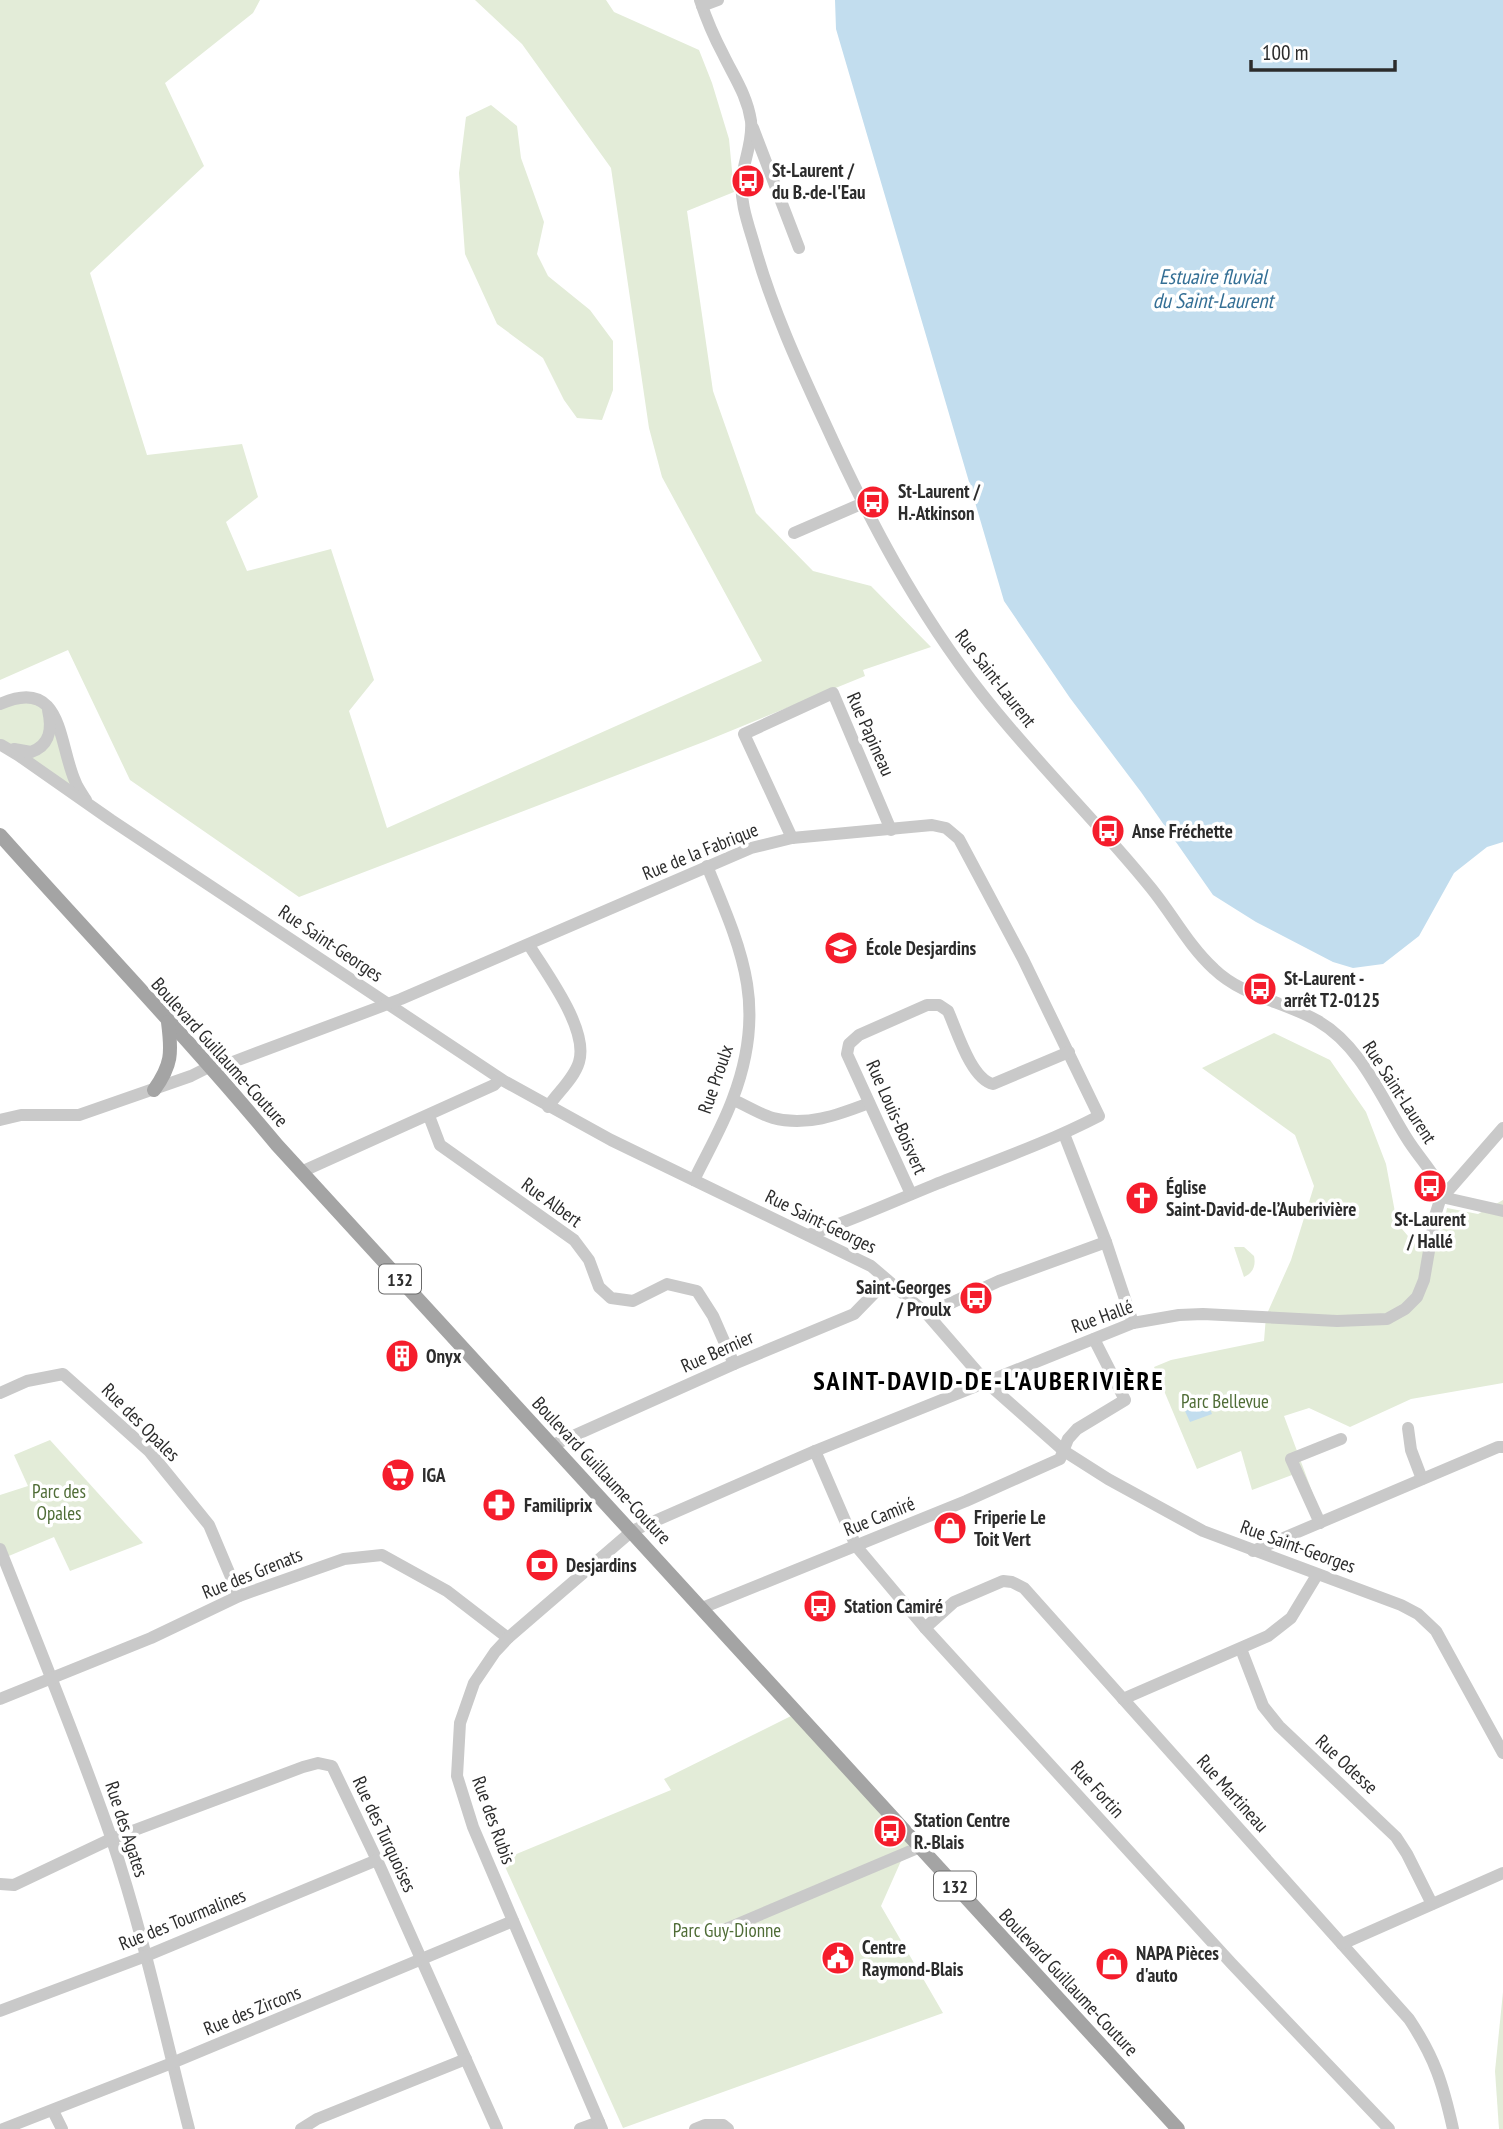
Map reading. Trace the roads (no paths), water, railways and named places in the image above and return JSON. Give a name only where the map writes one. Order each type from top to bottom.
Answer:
[{"type":"main road","name":"Boulevard Guillaume-Couture","points":[[0,835],[168,1023],[215,1070],[301,1172],[1178,2129]]},
{"type":"main road","points":[[154,1090],[170,1062],[168,1023]]},
{"type":"street","points":[[701,3],[718,0]]},
{"type":"street","name":"Rue Saint-Laurent","points":[[701,3],[721,51],[743,91],[751,125],[741,186],[772,304],[862,504],[942,642],[1034,758],[1151,888],[1188,942],[1218,974],[1253,994],[1317,1020],[1342,1040],[1375,1083],[1407,1139],[1445,1194]]},
{"type":"street","points":[[751,125],[799,248]]},
{"type":"street","points":[[794,533],[862,504]]},
{"type":"street","name":"Rue Papineau","points":[[792,838],[744,734],[833,693],[891,830]]},
{"type":"street","points":[[0,704],[28,696],[40,700],[47,707]]},
{"type":"street","name":"Rue Saint-Georges","points":[[0,745],[32,752],[39,749],[49,736],[51,728],[47,707]]},
{"type":"street","name":"Rue Saint-Georges","points":[[47,707],[58,723],[75,781],[88,803]]},
{"type":"street","name":"Rue Saint-Georges","points":[[0,745],[500,1079],[548,1107],[871,1266],[927,1314],[986,1382],[1064,1451],[1118,1485],[1172,1515],[1253,1551],[1401,1605],[1418,1614],[1436,1631],[1503,1753]]},
{"type":"street","name":"Rue de la Fabrique","points":[[0,1119],[22,1115],[79,1115],[215,1070],[387,1004],[751,848],[792,838],[932,825],[946,828],[959,839],[1023,959],[1099,1116],[1064,1134]]},
{"type":"street","name":"Rue Proulx","points":[[694,1180],[733,1100],[745,1061],[751,1023],[747,977],[736,936],[707,866]]},
{"type":"street","points":[[529,944],[567,1008],[578,1035],[579,1061],[548,1107]]},
{"type":"street","name":"Rue Louis-Boisvert","points":[[911,1194],[848,1054],[849,1044],[859,1035],[927,1005],[939,1005],[948,1011],[975,1071],[984,1082],[993,1084],[1069,1052]]},
{"type":"street","points":[[301,1172],[429,1116],[494,1085],[500,1079]]},
{"type":"street","points":[[733,1100],[773,1118],[802,1121],[834,1117],[869,1103]]},
{"type":"street","name":"Rue Albert","points":[[429,1116],[440,1145],[574,1240],[589,1260],[599,1287],[611,1298],[632,1301],[667,1284],[697,1291],[713,1315],[734,1363]]},
{"type":"street","name":"Rue Hallé","points":[[632,1531],[815,1451],[1133,1323],[1203,1314],[1337,1321],[1387,1319],[1405,1309],[1417,1297],[1424,1280],[1438,1206],[1445,1194],[1503,1128]]},
{"type":"street","points":[[808,1235],[848,1223],[911,1194],[1064,1134],[1106,1242],[1133,1323]]},
{"type":"street","points":[[1445,1194],[1446,1198],[1462,1203],[1503,1211]]},
{"type":"street","points":[[927,1314],[999,1281],[1106,1242]]},
{"type":"street","name":"Rue Bernier","points":[[553,1445],[734,1363],[854,1314],[887,1280]]},
{"type":"street","name":"Rue Camiré","points":[[702,1608],[1060,1459],[1068,1439],[1077,1429],[1125,1400],[1094,1339]]},
{"type":"street","name":"Rue des Opales","points":[[0,1393],[27,1381],[63,1374],[149,1451],[209,1525],[239,1596]]},
{"type":"street","points":[[1408,1428],[1411,1450],[1422,1479]]},
{"type":"street","points":[[1320,1523],[1291,1459],[1341,1439]]},
{"type":"street","points":[[1253,1551],[1503,1447]]},
{"type":"street","name":"Rue Fortin","points":[[815,1451],[856,1546],[925,1628],[1232,1964],[1389,2129]]},
{"type":"street","name":"Rue des Rubis","points":[[601,2125],[472,1827],[457,1776],[460,1723],[474,1683],[495,1653],[508,1637],[632,1531]]},
{"type":"street","name":"Rue des Agates","points":[[0,1550],[53,1678],[111,1839],[146,1956],[189,2129]]},
{"type":"street","name":"Rue des Grenats","points":[[0,1699],[151,1638],[239,1596],[344,1559],[382,1555],[447,1591],[508,1637]]},
{"type":"street","points":[[1122,1699],[1241,1650],[1268,1636],[1291,1618],[1317,1575]]},
{"type":"street","name":"Rue Martineau","points":[[925,1628],[954,1602],[1003,1581],[1024,1588],[1409,2020],[1428,2046],[1443,2084],[1453,2129]]},
{"type":"street","name":"Rue Odesse","points":[[1241,1650],[1263,1706],[1279,1726],[1396,1836],[1432,1904]]},
{"type":"street","name":"Rue des Turquoises","points":[[0,1884],[14,1885],[111,1839],[318,1763],[332,1766],[497,2129]]},
{"type":"street","points":[[719,1932],[920,1847]]},
{"type":"street","name":"Rue des Tourmalines","points":[[0,2011],[146,1956],[377,1860]]},
{"type":"street","points":[[1342,1944],[1503,1873]]},
{"type":"street","name":"Rue des Zircons","points":[[3,2129],[172,2063],[513,1921]]},
{"type":"street","points":[[301,2129],[317,2119],[466,2059]]},
{"type":"street","points":[[53,2110],[62,2129]]},
{"type":"street","points":[[580,2129],[601,2125]]},
{"type":"street","points":[[695,2129],[705,2125],[723,2125],[727,2129]]},
{"type":"water","name":"Estuaire fluvial du Saint-Laurent","points":[[835,0],[1503,0],[1503,842],[1487,847],[1454,873],[1419,936],[1383,964],[1353,968],[1333,962],[1256,922],[1213,895],[1141,792],[1070,698],[1004,601],[836,29]]},
{"type":"water","points":[[1207,1402],[1212,1414],[1190,1422],[1185,1411]]},
{"type":"place","name":"St-Laurent / du B.-de-l'Eau","points":[[748,181]]},
{"type":"place","name":"St-Laurent / H.-Atkinson","points":[[873,502]]},
{"type":"place","name":"Anse Fréchette","points":[[1108,831]]},
{"type":"place","name":"École Desjardins","points":[[841,948]]},
{"type":"place","name":"St-Laurent - arrêt T2-0125","points":[[1260,989]]},
{"type":"place","name":"St-Laurent / Hallé","points":[[1430,1186]]},
{"type":"place","name":"Église Saint-David-de-l’Auberivière","points":[[1142,1198]]},
{"type":"place","name":"Saint-Georges / Proulx","points":[[976,1298]]},
{"type":"place","name":"Onyx","points":[[402,1356]]},
{"type":"place","name":"IGA","points":[[398,1475]]},
{"type":"place","name":"Familiprix","points":[[499,1505]]},
{"type":"place","name":"Friperie Le Toit Vert","points":[[950,1528]]},
{"type":"place","name":"Desjardins","points":[[542,1565]]},
{"type":"place","name":"Station Camiré","points":[[820,1606]]},
{"type":"place","name":"Station Centre R.-Blais","points":[[890,1831]]},
{"type":"place","name":"Centre Raymond-Blais","points":[[838,1958]]},
{"type":"place","name":"NAPA Pièces d'auto","points":[[1112,1964]]},
{"type":"district","name":"SAINT-DAVID-DE-L'AUBERIVIÈRE","points":[[989,1380]]},
{"type":"park label","name":"Parc Bellevue","points":[[1225,1401]]},
{"type":"park label","name":"Parc des Opales","points":[[59,1502]]},
{"type":"park label","name":"Parc Guy-Dionne","points":[[727,1930]]}]
